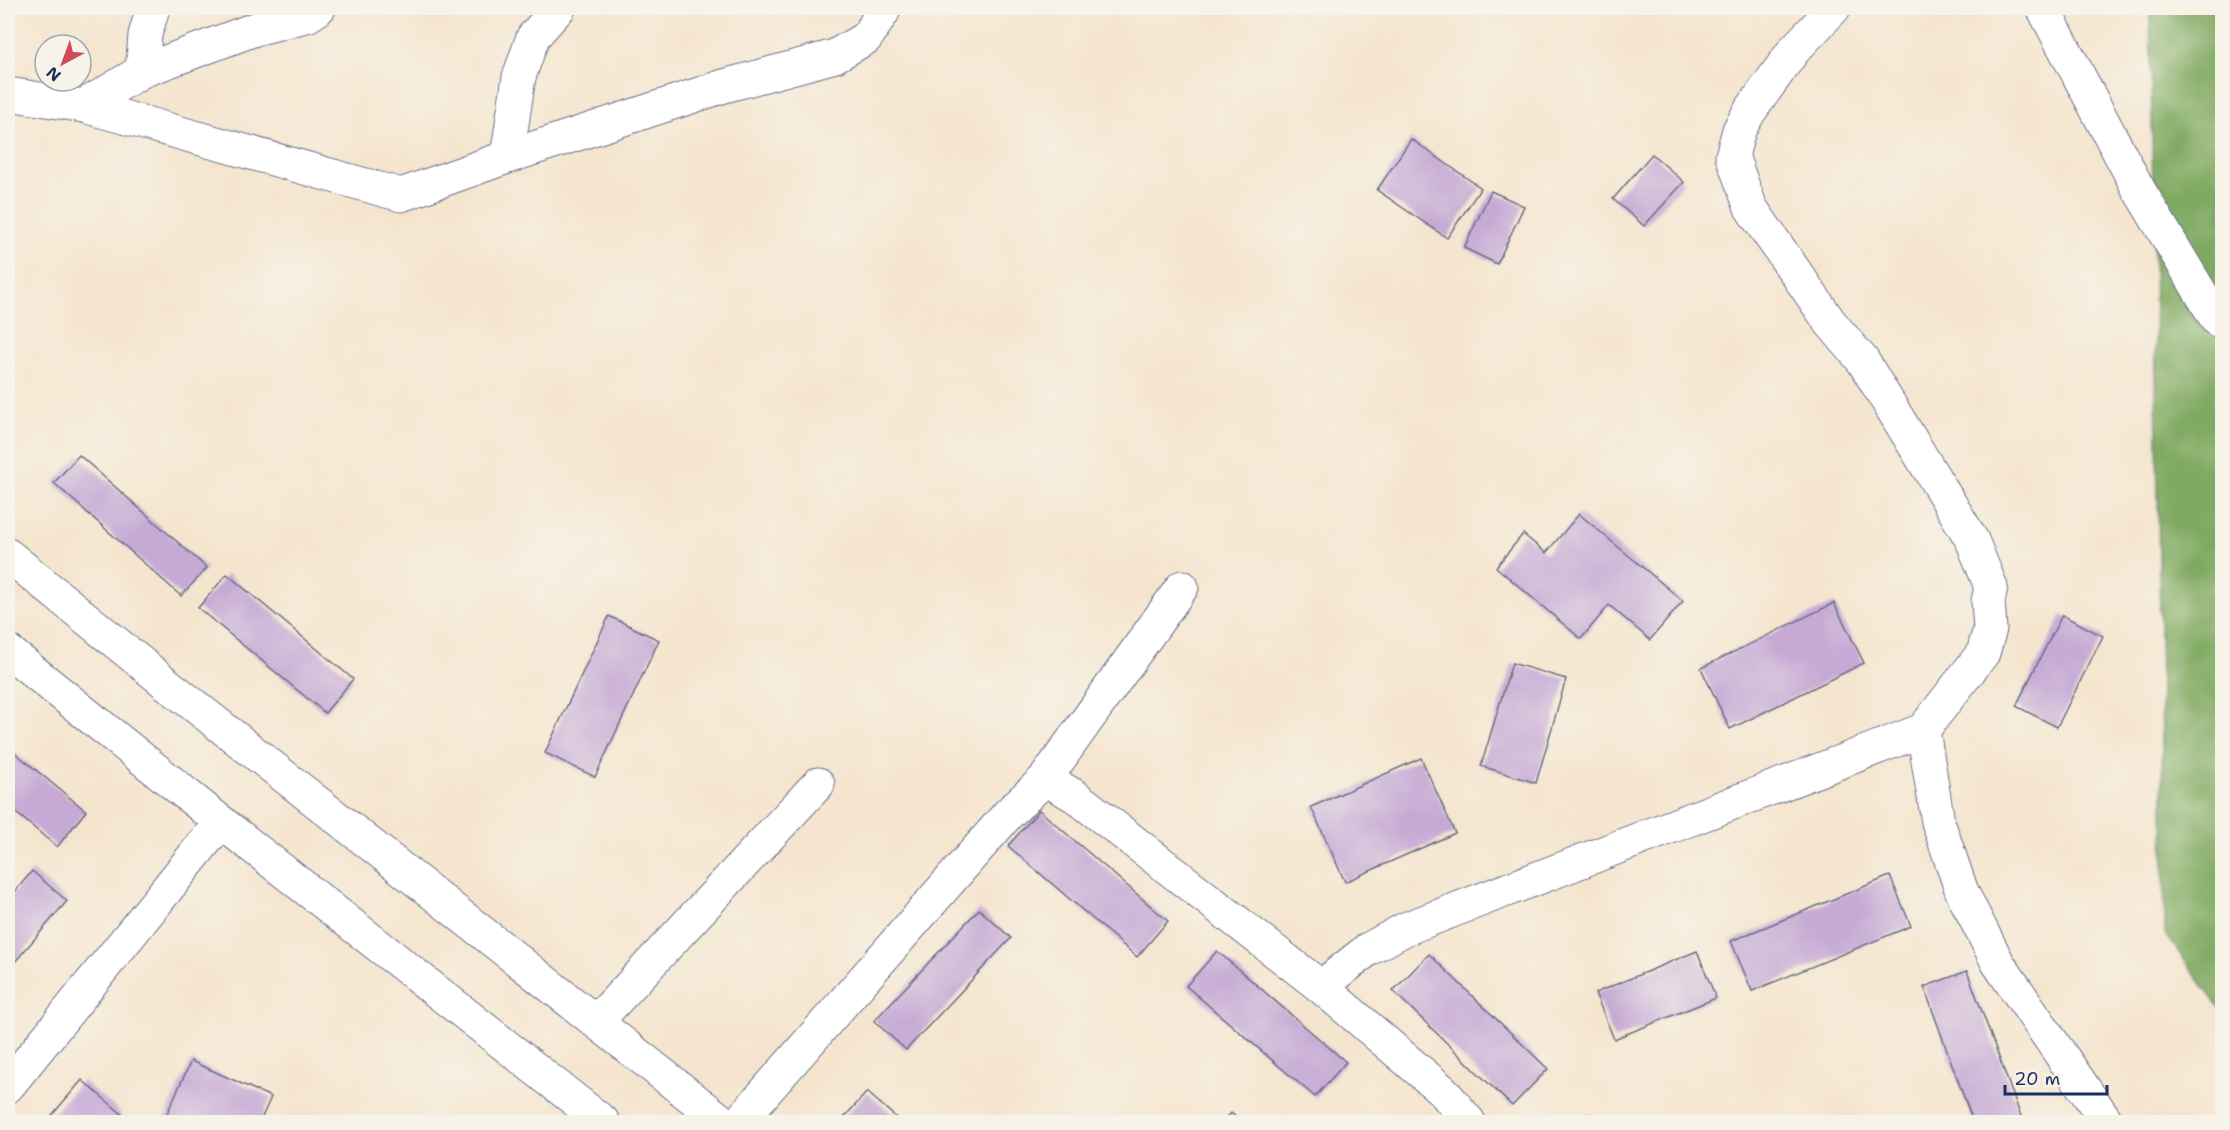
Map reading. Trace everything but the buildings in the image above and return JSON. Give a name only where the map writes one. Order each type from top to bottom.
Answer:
[{"type":"street","points":[[142,71],[146,35],[153,8]]},
{"type":"street","points":[[84,106],[142,71],[255,29],[309,15],[319,8]]},
{"type":"street","points":[[507,157],[519,77],[533,37],[560,8]]},
{"type":"street","points":[[8,96],[84,106],[401,195],[507,157],[724,86],[835,56],[866,38],[883,12],[883,8]]},
{"type":"street","points":[[1321,987],[1367,950],[1405,929],[1675,840],[1923,730],[1983,653],[1990,628],[1988,601],[1991,587],[1972,540],[1863,361],[1830,322],[1751,208],[1732,156],[1739,130],[1750,111],[1794,50],[1834,8]]},
{"type":"street","points":[[2043,8],[2139,190],[2217,321]]},
{"type":"street","points":[[8,555],[167,684],[723,1122]]},
{"type":"street","points":[[739,1122],[1009,813],[1045,779],[1182,587]]},
{"type":"street","points":[[8,651],[221,822],[603,1122]]},
{"type":"street","points":[[1923,730],[1938,822],[1962,892],[1998,963],[2107,1122]]},
{"type":"street","points":[[1045,779],[1075,796],[1321,987],[1443,1090],[1469,1122]]},
{"type":"street","points":[[596,1022],[818,784]]},
{"type":"street","points":[[8,1086],[221,822]]},
{"type":"green space","points":[[2150,8],[2222,8],[2222,1012],[2165,933]]}]
